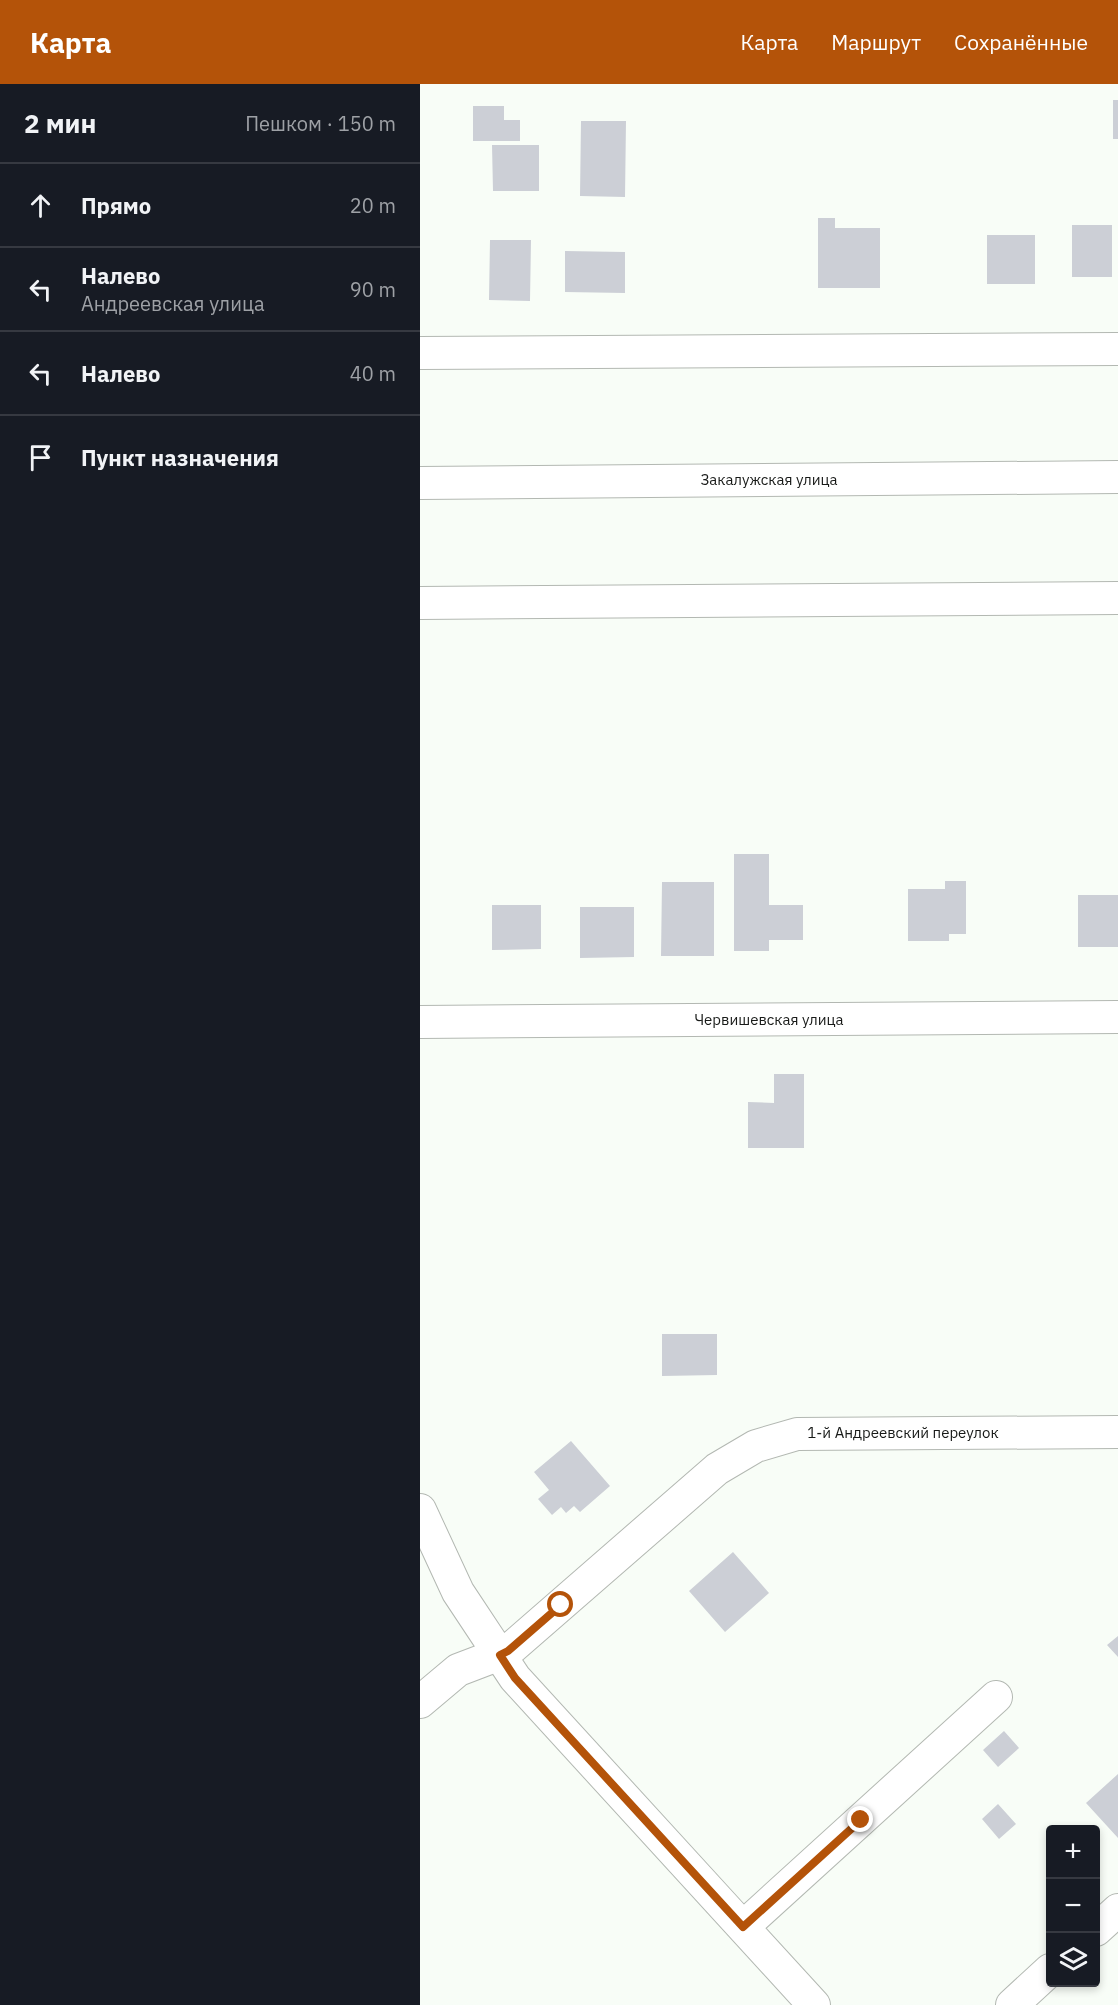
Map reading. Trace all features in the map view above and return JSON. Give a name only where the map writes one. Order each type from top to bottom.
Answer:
[{"type":"street","points":[[420,353],[1118,350]]},
{"type":"street","name":"Закалужская улица","points":[[420,483],[1118,477]]},
{"type":"street","points":[[420,603],[1118,598]]},
{"type":"street","name":"Червишевская улица","points":[[420,1022],[1118,1017]]},
{"type":"street","name":"1-й Андреевский переулок","points":[[420,1702],[458,1671],[508,1651],[701,1481],[749,1450],[775,1439],[797,1434],[1118,1432]]},
{"type":"street","points":[[420,1510],[458,1592],[515,1678],[814,2005]]},
{"type":"street","points":[[743,1927],[996,1697]]},
{"type":"street","points":[[1100,1926],[1118,1910]]},
{"type":"street","points":[[1012,2005],[1046,1974]]},
{"type":"building","points":[[1113,100],[1118,100],[1118,139],[1113,139]]},
{"type":"building","points":[[473,106],[504,106],[504,120],[520,120],[520,141],[473,141]]},
{"type":"building","points":[[581,121],[626,121],[625,197],[580,196]]},
{"type":"building","points":[[492,145],[539,145],[539,191],[493,191]]},
{"type":"building","points":[[818,218],[835,218],[835,228],[880,228],[880,288],[818,288]]},
{"type":"building","points":[[1072,225],[1112,225],[1112,277],[1072,277]]},
{"type":"building","points":[[987,235],[1035,235],[1035,284],[987,284]]},
{"type":"building","points":[[490,240],[531,240],[530,301],[489,300]]},
{"type":"building","points":[[565,251],[625,252],[625,293],[565,292]]},
{"type":"building","points":[[734,854],[769,854],[769,905],[803,905],[803,940],[769,940],[769,951],[734,951]]},
{"type":"building","points":[[945,881],[966,881],[966,934],[949,934],[949,941],[908,941],[908,889],[945,889]]},
{"type":"building","points":[[662,882],[714,882],[714,956],[661,956]]},
{"type":"building","points":[[1078,895],[1118,895],[1118,947],[1078,947]]},
{"type":"building","points":[[492,905],[541,905],[541,949],[492,950]]},
{"type":"building","points":[[580,907],[634,907],[634,957],[580,958]]},
{"type":"building","points":[[774,1074],[804,1074],[804,1148],[748,1148],[748,1102],[774,1103]]},
{"type":"building","points":[[662,1334],[717,1334],[717,1375],[662,1376]]},
{"type":"building","points":[[571,1441],[610,1486],[580,1512],[574,1506],[566,1513],[561,1507],[552,1515],[538,1499],[549,1490],[534,1472]]},
{"type":"building","points":[[733,1552],[769,1593],[725,1632],[689,1591]]},
{"type":"building","points":[[1118,1636],[1118,1657],[1107,1645]]},
{"type":"building","points":[[1004,1731],[1019,1748],[998,1767],[983,1750]]},
{"type":"building","points":[[1118,1774],[1118,1838],[1086,1803]]},
{"type":"building","points":[[998,1804],[1016,1824],[999,1839],[982,1819]]},
{"type":"route","points":[[561,1605],[508,1651],[500,1655],[515,1678],[743,1927],[861,1820]]}]
